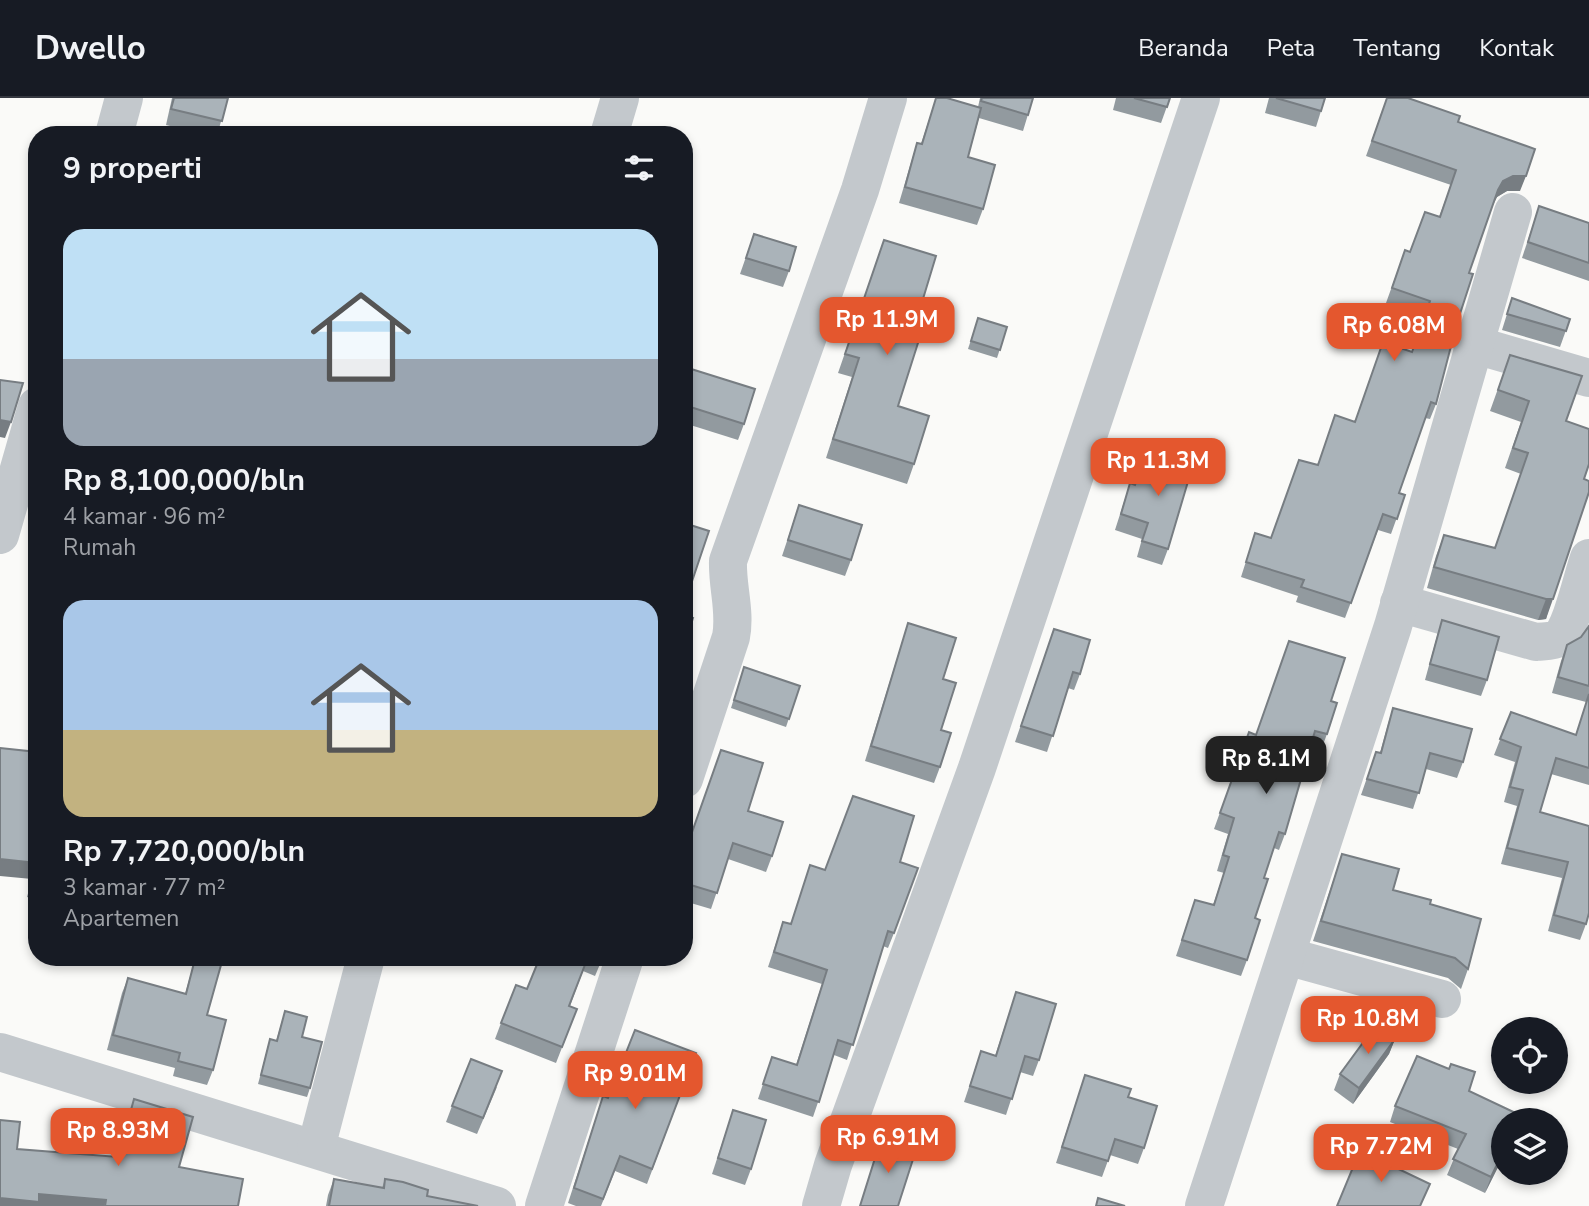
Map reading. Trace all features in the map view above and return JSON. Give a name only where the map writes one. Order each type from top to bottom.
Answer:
[{"type":"street","points":[[116,126],[124,98]]},
{"type":"street","points":[[612,126],[620,98]]},
{"type":"street","points":[[693,752],[734,622],[727,581],[728,561],[860,190],[888,98]]},
{"type":"street","points":[[821,1206],[833,1165],[977,768],[1201,98]]},
{"type":"street","points":[[1205,1206],[1399,603],[1472,344],[1513,212]]},
{"type":"street","points":[[1472,344],[1589,379]]},
{"type":"street","points":[[0,536],[28,438]]},
{"type":"street","points":[[1399,603],[1536,642],[1551,641],[1561,637],[1567,626],[1589,558]]},
{"type":"street","points":[[1286,956],[1442,999]]},
{"type":"street","points":[[316,1148],[364,966]]},
{"type":"street","points":[[544,1206],[622,966]]},
{"type":"street","points":[[0,1052],[497,1206]]},
{"type":"building","points":[[174,98],[228,98],[222,121],[171,109]]},
{"type":"building","points":[[936,98],[947,98],[981,108],[968,157],[995,165],[983,209],[905,187],[917,143],[922,144]]},
{"type":"building","points":[[982,98],[1033,98],[1028,115],[981,101]]},
{"type":"building","points":[[1134,98],[1170,98],[1167,107]]},
{"type":"building","points":[[1276,98],[1325,98],[1321,111]]},
{"type":"building","points":[[1387,98],[1408,98],[1460,116],[1458,122],[1535,149],[1526,176],[1513,176],[1503,181],[1498,190],[1469,273],[1473,274],[1436,404],[1431,402],[1399,493],[1405,495],[1397,519],[1383,514],[1351,603],[1301,587],[1304,580],[1246,562],[1255,533],[1271,538],[1299,460],[1318,465],[1335,415],[1355,422],[1383,342],[1412,352],[1430,301],[1392,288],[1405,250],[1410,252],[1425,212],[1440,217],[1456,170],[1372,141]]},
{"type":"building","points":[[1539,206],[1589,223],[1589,263],[1528,242]]},
{"type":"building","points":[[754,234],[796,247],[789,271],[746,258]]},
{"type":"building","points":[[884,240],[936,256],[916,322],[924,324],[898,406],[929,416],[914,464],[833,439],[859,358],[845,354]]},
{"type":"building","points":[[1512,298],[1570,319],[1566,331],[1507,314]]},
{"type":"building","points":[[978,318],[1007,327],[1000,350],[971,341]]},
{"type":"building","points":[[1510,355],[1582,376],[1566,421],[1589,429],[1589,464],[1584,479],[1589,481],[1589,492],[1553,599],[1434,567],[1444,535],[1495,548],[1528,453],[1513,448],[1529,401],[1498,390]]},
{"type":"building","points":[[693,370],[755,389],[744,424],[693,408]]},
{"type":"building","points":[[0,380],[23,383],[11,422],[0,420]]},
{"type":"building","points":[[1145,454],[1192,468],[1168,549],[1142,541],[1148,523],[1121,514],[1130,483],[1135,485]]},
{"type":"building","points":[[799,505],[862,525],[851,560],[788,540]]},
{"type":"building","points":[[693,526],[709,531],[693,578]]},
{"type":"building","points":[[1442,620],[1499,637],[1487,680],[1430,664]]},
{"type":"building","points":[[908,623],[956,638],[943,679],[956,683],[941,730],[951,733],[940,767],[871,746]]},
{"type":"building","points":[[1589,626],[1589,686],[1558,677],[1567,645],[1581,637]]},
{"type":"building","points":[[1054,629],[1090,640],[1080,674],[1073,672],[1053,736],[1021,726]]},
{"type":"building","points":[[1289,641],[1345,658],[1331,701],[1337,703],[1327,734],[1315,731],[1285,834],[1279,832],[1264,878],[1268,879],[1255,918],[1260,920],[1247,960],[1182,940],[1195,900],[1214,905],[1229,857],[1223,855],[1234,818],[1220,813],[1249,732],[1256,735]]},
{"type":"building","points":[[744,667],[800,686],[789,719],[734,700]]},
{"type":"building","points":[[1589,694],[1589,768],[1556,758],[1540,812],[1589,826],[1589,913],[1586,924],[1554,915],[1568,862],[1507,848],[1523,790],[1510,787],[1521,747],[1500,739],[1511,712],[1576,735]]},
{"type":"building","points":[[1393,708],[1472,729],[1463,762],[1430,753],[1419,793],[1367,779],[1376,752],[1381,753]]},
{"type":"building","points":[[0,748],[28,751],[28,862],[0,859]]},
{"type":"building","points":[[721,750],[763,763],[748,811],[783,822],[772,856],[733,843],[717,893],[693,886],[693,829]]},
{"type":"building","points":[[853,796],[914,816],[900,862],[918,868],[894,933],[888,931],[853,1045],[838,1040],[819,1102],[763,1084],[772,1057],[797,1065],[827,970],[774,952],[783,922],[791,924],[810,865],[825,870]]},
{"type":"building","points":[[1342,854],[1399,869],[1393,890],[1431,900],[1430,904],[1481,919],[1468,969],[1455,958],[1321,921]]},
{"type":"building","points":[[193,966],[221,966],[207,1015],[226,1020],[213,1070],[178,1061],[180,1053],[113,1035],[128,978],[186,994]]},
{"type":"building","points":[[536,966],[585,966],[569,1006],[577,1009],[562,1047],[501,1023],[516,985],[527,989]]},
{"type":"building","points":[[1016,992],[1056,1004],[1039,1060],[1025,1056],[1012,1099],[970,1086],[981,1051],[996,1056]]},
{"type":"building","points":[[285,1011],[307,1017],[302,1037],[322,1042],[310,1088],[261,1075],[270,1039],[277,1041]]},
{"type":"building","points":[[1376,1025],[1395,1039],[1359,1088],[1340,1074]]},
{"type":"building","points":[[635,1030],[696,1053],[652,1169],[620,1156],[603,1199],[574,1188],[603,1096],[608,1098]]},
{"type":"building","points":[[1417,1056],[1449,1069],[1451,1064],[1475,1072],[1469,1091],[1505,1108],[1491,1108],[1491,1177],[1453,1159],[1466,1134],[1395,1106]]},
{"type":"building","points":[[471,1059],[502,1071],[483,1118],[452,1106]]},
{"type":"building","points":[[1085,1075],[1131,1089],[1128,1097],[1157,1106],[1144,1148],[1115,1139],[1108,1161],[1062,1147]]},
{"type":"building","points":[[134,1099],[193,1117],[179,1167],[243,1179],[238,1206],[105,1206],[106,1200],[39,1194],[39,1202],[0,1198],[0,1120],[20,1122],[17,1149],[118,1157]]},
{"type":"building","points":[[733,1110],[766,1120],[751,1169],[718,1158]]},
{"type":"building","points":[[881,1139],[916,1150],[898,1206],[860,1206]]},
{"type":"building","points":[[1361,1148],[1392,1161],[1390,1165],[1430,1184],[1420,1206],[1337,1206]]},
{"type":"building","points":[[334,1179],[384,1188],[385,1179],[403,1182],[428,1190],[427,1196],[478,1206],[329,1206]]},
{"type":"building","points":[[1098,1198],[1125,1206],[1096,1206]]}]
